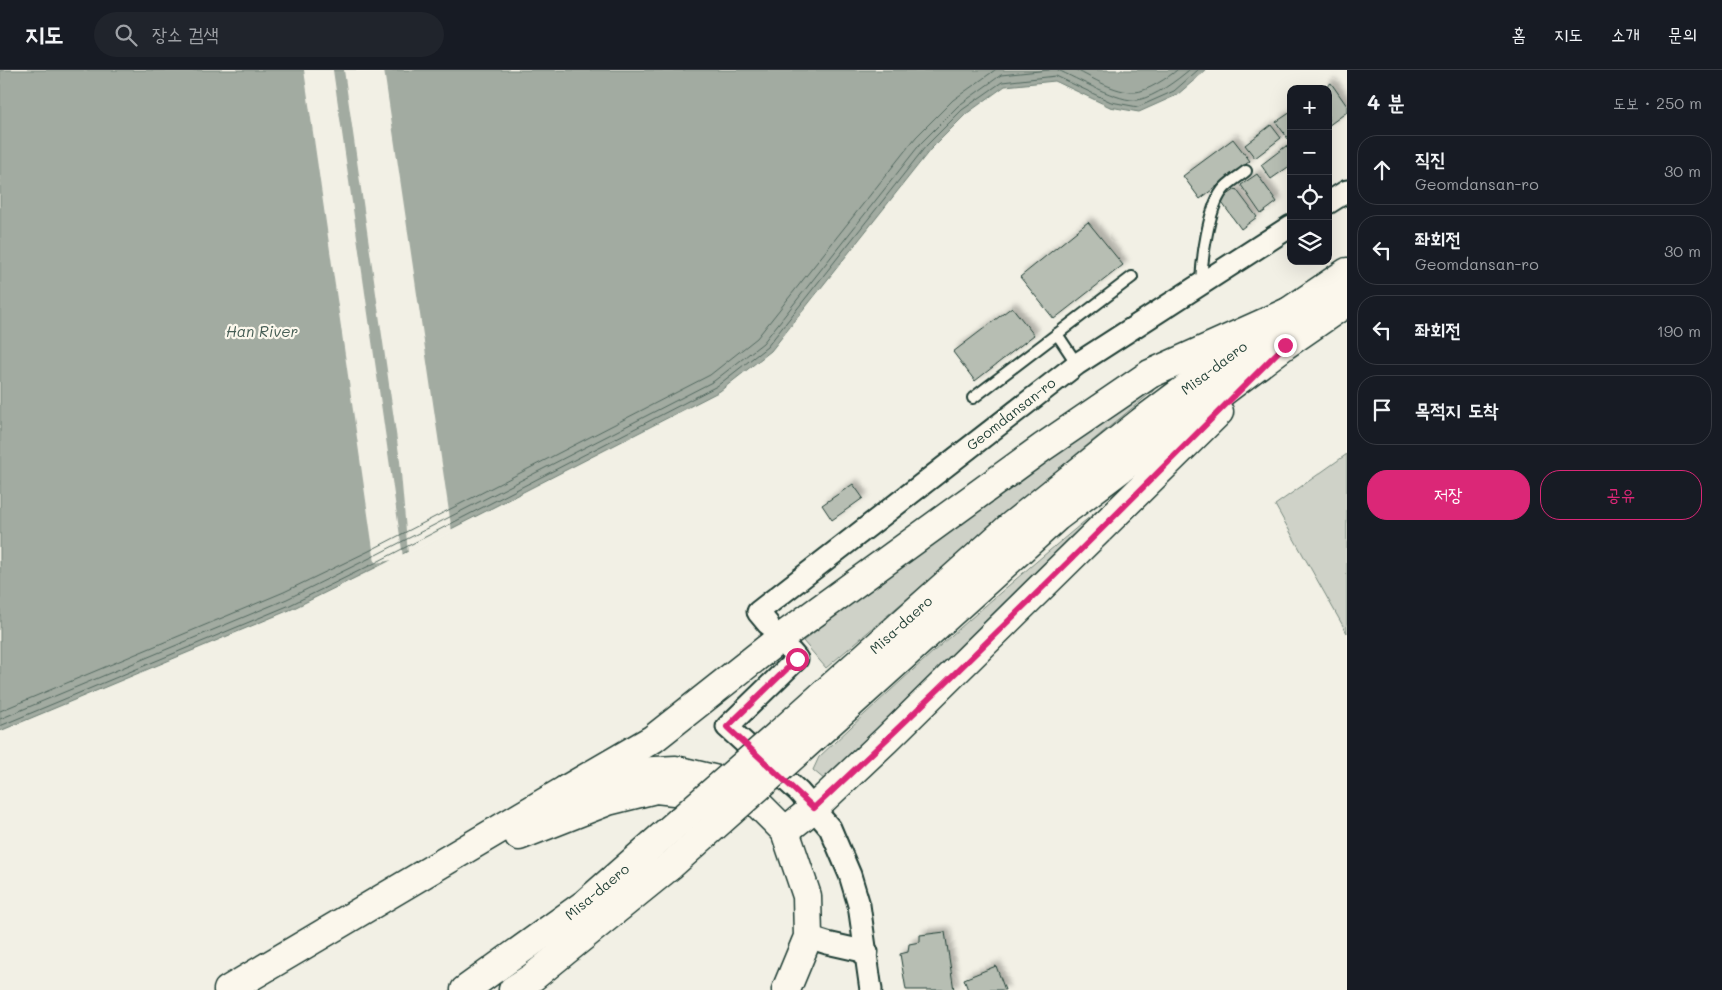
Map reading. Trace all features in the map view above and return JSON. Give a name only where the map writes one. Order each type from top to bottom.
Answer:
[{"type":"main road","name":"Misa-daero","points":[[513,990],[540,971],[670,866],[790,742],[1011,526],[1141,422],[1288,312],[1347,272]]},
{"type":"main road","name":"Misa-daero","points":[[465,990],[586,903],[652,845],[790,742],[1057,518],[1285,345],[1347,302]]},
{"type":"main road","points":[[228,990],[653,739],[782,636],[1043,447],[1150,374],[1288,312]]},
{"type":"main road","points":[[785,831],[814,808],[893,733],[1285,345]]},
{"type":"main road","points":[[567,789],[634,772],[676,770],[722,781],[754,800],[785,831],[807,896],[808,937],[786,990]]},
{"type":"main road","points":[[261,990],[447,874],[519,836],[573,802],[634,772]]},
{"type":"main road","points":[[519,836],[608,801],[656,789],[702,794],[733,806],[756,820],[784,865],[792,904],[790,937],[785,961],[769,990]]},
{"type":"street","points":[[1332,200],[1347,191]]},
{"type":"street","name":"Geomdansan-ro","points":[[768,624],[758,612],[1077,364],[1287,229]]},
{"type":"street","points":[[791,652],[797,659],[727,727],[814,808],[833,835],[850,875],[859,905],[871,990]]},
{"type":"street","points":[[808,937],[867,952]]},
{"type":"lane","points":[[1201,283],[1212,212],[1222,190],[1246,171]]},
{"type":"lane","points":[[973,398],[1132,277]]},
{"type":"lane","points":[[1057,334],[1077,364]]},
{"type":"shaded area","points":[[1152,387],[1154,388],[1153,391],[1062,466],[826,668],[803,641],[946,529]]},
{"type":"shaded area","points":[[1347,454],[1347,633],[1275,505]]},
{"type":"shaded area","points":[[1165,456],[825,780],[813,770],[819,757],[903,679],[1032,565]]},
{"type":"water","name":"Han River","points":[[0,70],[1206,70],[1177,95],[1139,112],[1110,107],[1055,81],[1005,86],[966,114],[930,150],[771,351],[720,391],[292,609],[0,731]]},
{"type":"pier","points":[[304,70],[333,70],[403,557],[399,559],[375,563]]},
{"type":"pier","points":[[344,70],[384,70],[452,532],[408,554],[400,461]]},
{"type":"building","points":[[1331,83],[1347,106],[1347,112],[1332,123],[1332,85],[1328,85]]},
{"type":"building","points":[[1287,115],[1287,137],[1276,122]]},
{"type":"building","points":[[1271,125],[1281,138],[1255,158],[1245,145]]},
{"type":"building","points":[[1233,139],[1250,161],[1200,199],[1183,176]]},
{"type":"building","points":[[1286,146],[1287,147],[1287,168],[1271,179],[1261,165]]},
{"type":"building","points":[[1257,174],[1277,202],[1261,214],[1241,185]]},
{"type":"building","points":[[1236,189],[1257,217],[1241,229],[1220,200]]},
{"type":"building","points":[[1088,222],[1123,265],[1054,319],[1020,277]]},
{"type":"building","points":[[1012,307],[1034,335],[975,381],[953,352]]},
{"type":"building","points":[[853,484],[863,498],[832,520],[822,505]]},
{"type":"building","points":[[945,932],[954,990],[906,990],[900,954],[908,952],[909,944],[920,942],[920,935]]},
{"type":"building","points":[[996,966],[1005,990],[968,990],[964,979]]},
{"type":"route","points":[[797,659],[727,727],[814,808],[1109,521],[1285,345]]}]
